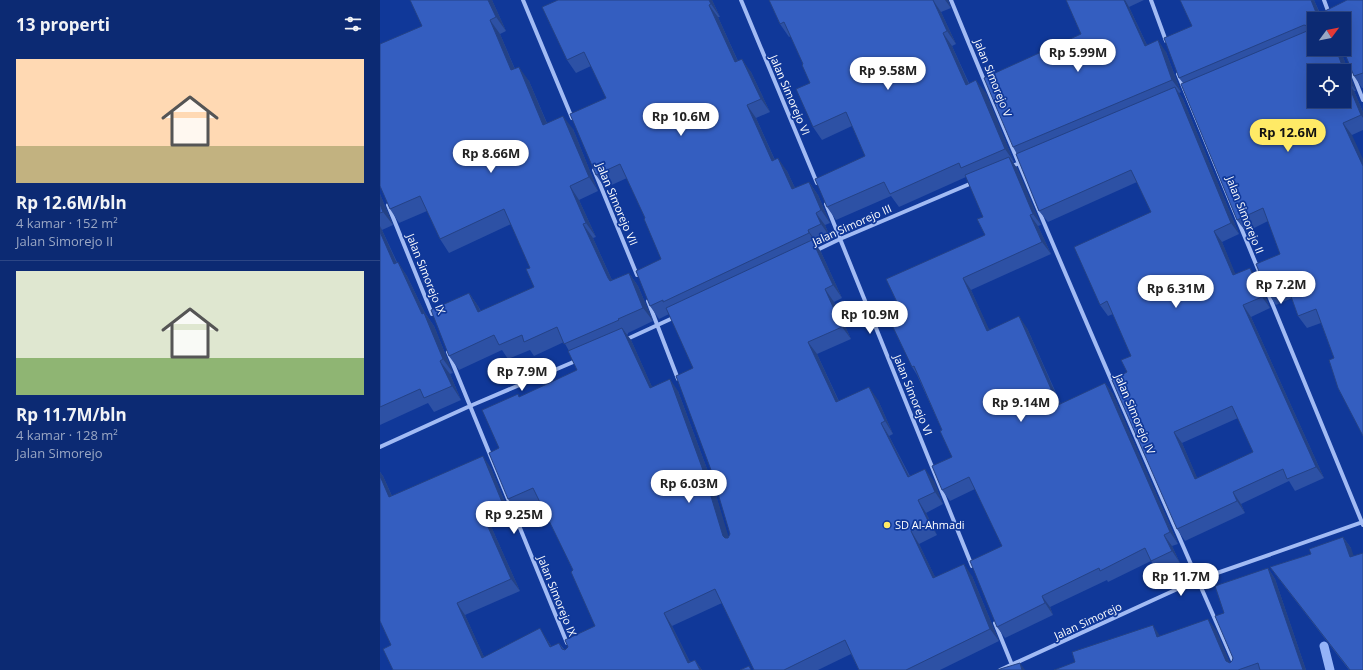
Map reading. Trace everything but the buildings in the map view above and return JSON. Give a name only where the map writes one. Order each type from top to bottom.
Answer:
[{"type":"street","points":[[523,0],[574,123]]},
{"type":"street","name":"Jalan Simorejo VI","points":[[741,0],[819,188]]},
{"type":"street","name":"Jalan Simorejo V","points":[[951,0],[1018,164]]},
{"type":"street","points":[[1151,0],[1167,43]]},
{"type":"street","points":[[1324,0],[1328,12]]},
{"type":"street","points":[[1352,71],[1363,100]]},
{"type":"street","name":"Jalan Simorejo II","points":[[1177,72],[1363,523]]},
{"type":"street","points":[[1178,97],[1192,91]]},
{"type":"street","points":[[1004,170],[1025,161]]},
{"type":"street","name":"Jalan Simorejo IV","points":[[1018,164],[1237,670]]},
{"type":"street","name":"Jalan Simorejo VII","points":[[592,166],[640,282]]},
{"type":"street","name":"Jalan Simorejo III","points":[[812,252],[975,182]]},
{"type":"street","name":"Jalan Simorejo IX","points":[[386,199],[434,317]]},
{"type":"street","name":"Jalan Simorejo VI","points":[[825,203],[974,569]]},
{"type":"street","points":[[646,296],[679,383]]},
{"type":"street","points":[[622,341],[679,316]]},
{"type":"street","name":"Jalan Simorejo IX","points":[[446,347],[570,651]]},
{"type":"street","points":[[380,447],[586,356]]},
{"type":"street","name":"Jalan Simorejo","points":[[1000,670],[1197,580],[1363,523]]},
{"type":"street","points":[[995,621],[1012,665]]},
{"type":"waterway","points":[[1324,646],[1330,670]]},
{"type":"place","name":"SD Al-Ahmadi","points":[[887,525]]}]
